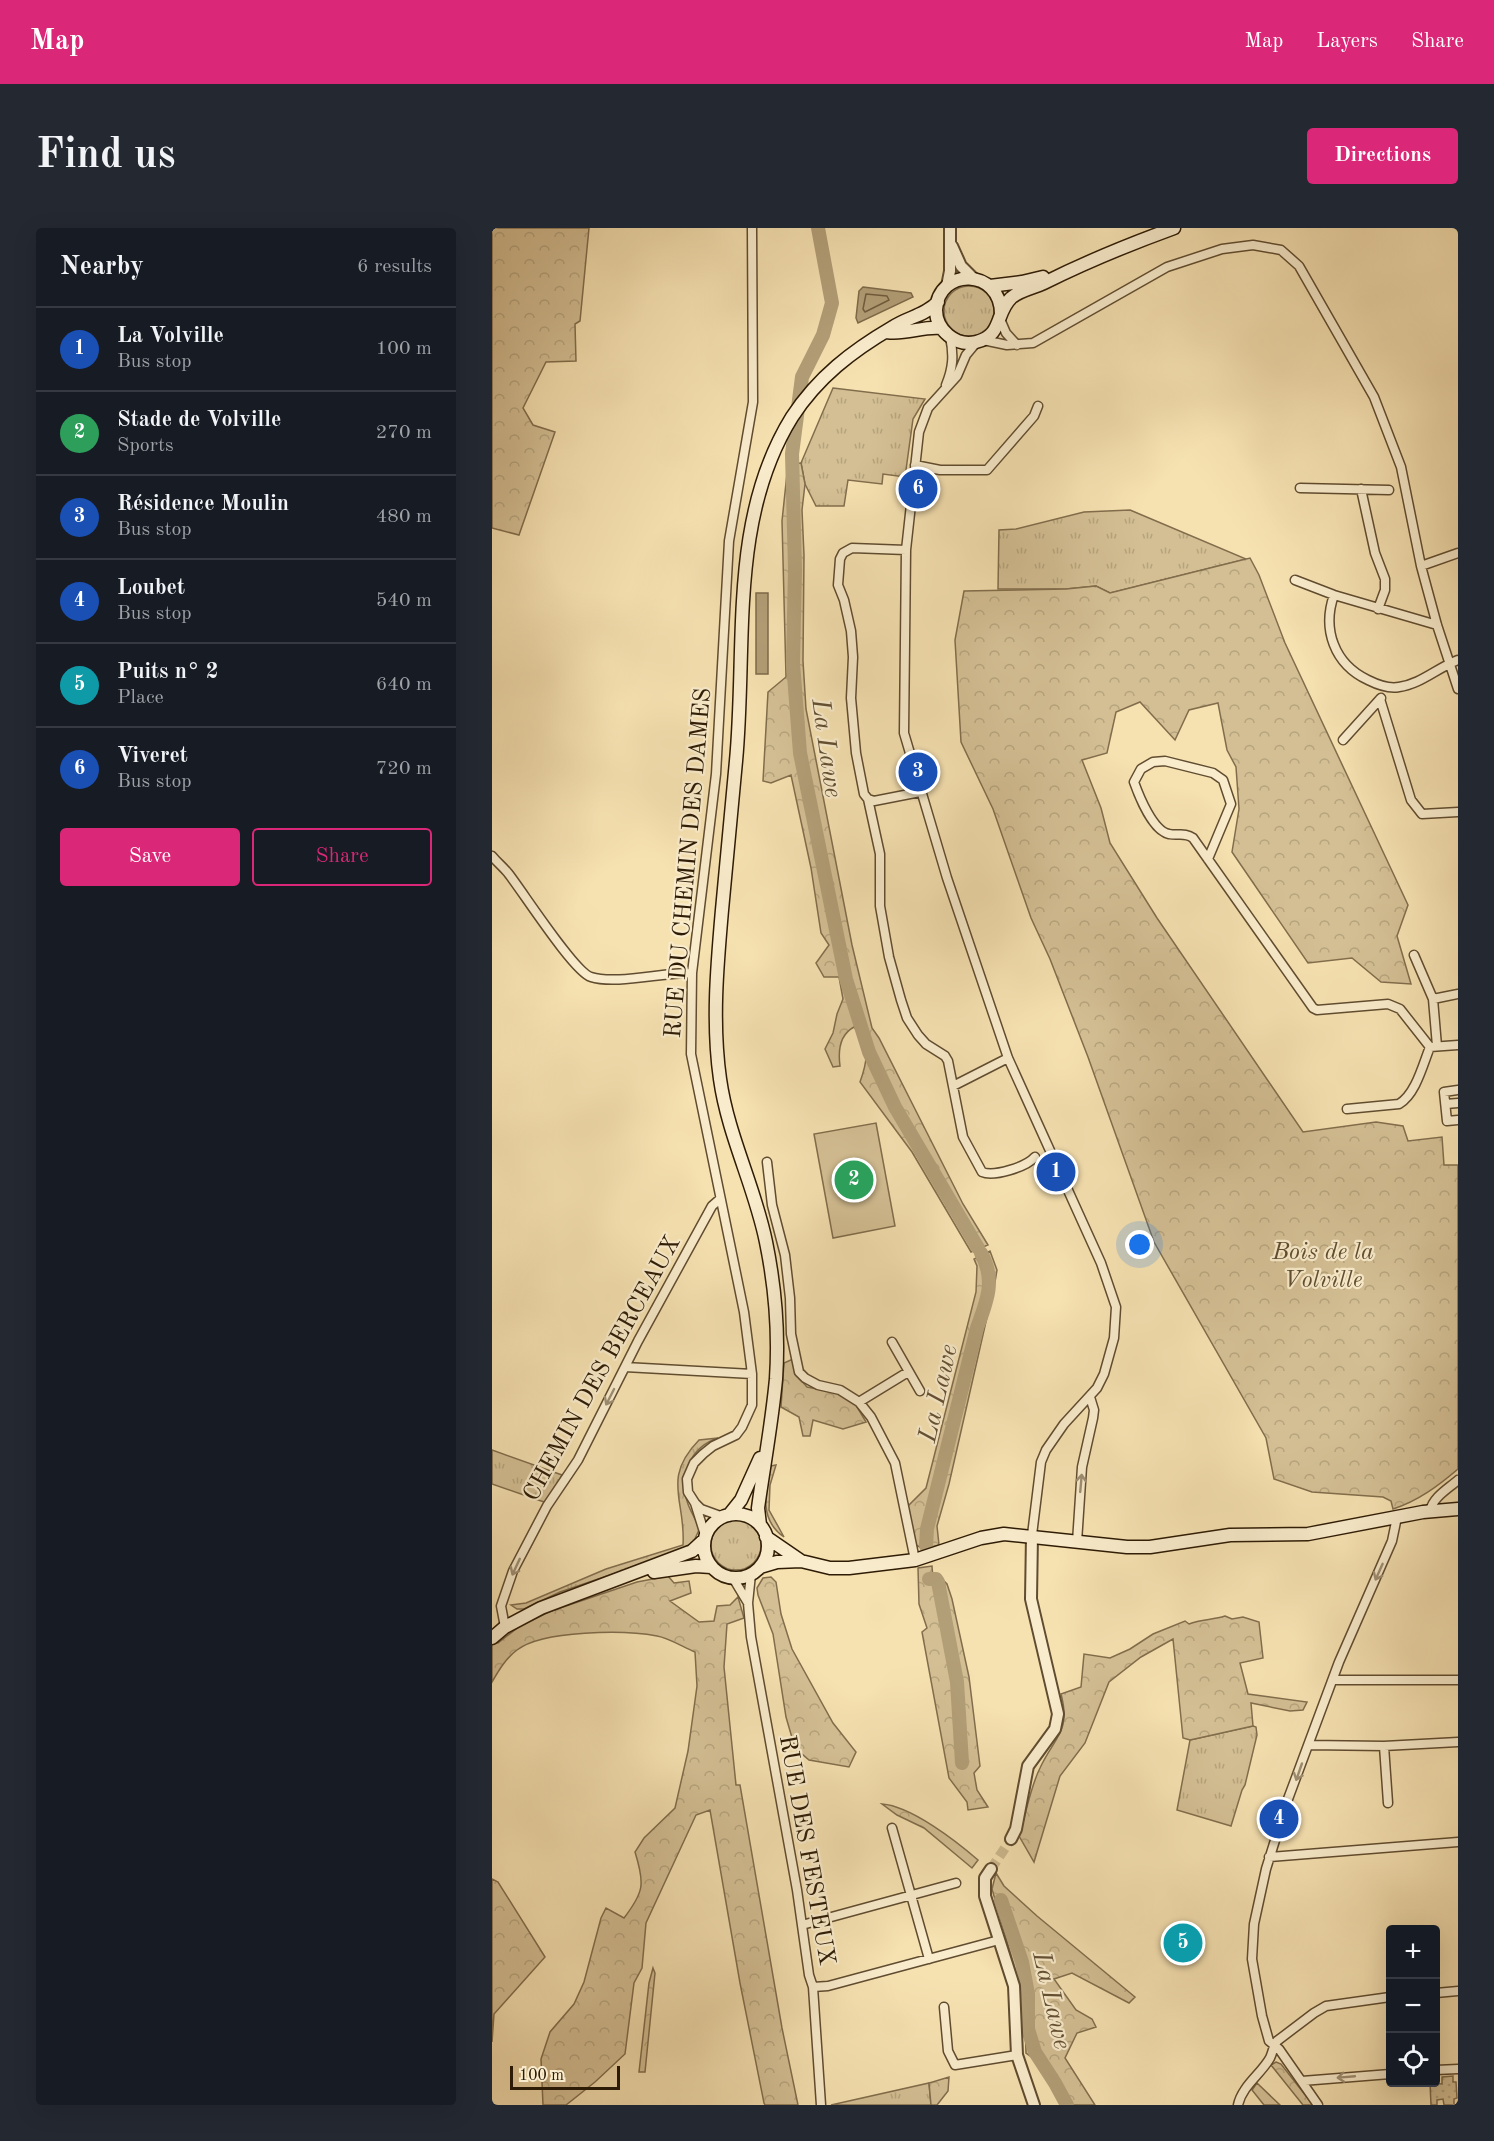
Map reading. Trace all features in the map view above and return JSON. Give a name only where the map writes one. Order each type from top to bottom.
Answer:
[{"type":"main road","points":[[938,302],[937,315],[941,328],[950,337],[960,342],[980,341],[994,332],[1011,298],[1062,273],[1174,228]]},
{"type":"main road","points":[[755,1571],[767,1553],[766,1537],[760,1525],[758,1508],[776,1376],[777,1324],[761,1218],[728,1120],[720,1080],[714,1004],[736,756],[744,583],[748,545],[756,507],[776,449],[792,417],[828,372],[850,353],[894,326],[924,314],[938,302],[947,286],[963,279],[974,279],[990,286],[1062,273]]},
{"type":"main road","points":[[990,286],[999,299],[1001,317]]},
{"type":"main road","points":[[886,332],[894,333],[927,327],[941,328]]},
{"type":"main road","points":[[492,1638],[505,1627],[550,1604],[693,1551],[705,1538],[710,1528],[726,1516],[741,1500],[767,1443]]},
{"type":"main road","points":[[705,1538],[704,1554],[711,1567],[721,1575],[733,1578],[777,1562],[801,1561],[830,1568],[849,1568],[915,1560],[981,1538],[1005,1534],[1150,1547],[1230,1535],[1308,1534],[1430,1511],[1458,1509]]},
{"type":"main road","points":[[726,1516],[743,1515],[760,1525]]},
{"type":"main road","points":[[766,1537],[801,1561]]},
{"type":"main road","points":[[643,1571],[656,1572],[696,1566],[711,1567]]},
{"type":"street","name":"RUE DU CHEMIN DES DAMES","points":[[705,1538],[695,1503],[688,1492],[687,1479],[693,1463],[713,1446],[736,1435],[752,1405],[752,1374],[744,1312],[691,1054],[692,973],[716,774],[729,541],[753,402],[752,228]]},
{"type":"street","points":[[947,286],[950,276],[950,228]]},
{"type":"street","points":[[951,243],[962,266],[974,279]]},
{"type":"street","points":[[1011,1839],[1016,1829],[1028,1766],[1055,1729],[1058,1714],[1031,1599],[1032,1535],[1039,1476],[1047,1450],[1066,1420],[1090,1397],[1104,1374],[1114,1338],[1116,1308],[1105,1270],[1008,1058],[947,878],[904,733],[906,550],[915,465],[922,420],[928,408],[957,376],[966,355],[980,341],[1007,345],[1033,344],[1167,267],[1222,249],[1252,245],[1281,250],[1299,266],[1374,397],[1401,467],[1421,566],[1437,626],[1458,689]]},
{"type":"street","points":[[1001,317],[1006,333],[1017,345]]},
{"type":"street","points":[[943,391],[953,363],[950,337]]},
{"type":"street","points":[[915,465],[940,470],[987,470],[1034,416],[1038,406]]},
{"type":"street","points":[[1300,488],[1389,490]]},
{"type":"street","points":[[1360,489],[1375,553],[1385,579],[1385,590],[1378,609]]},
{"type":"street","points":[[906,550],[852,548],[840,559],[838,585],[851,631],[856,753],[880,854],[880,906],[889,957],[907,1018],[926,1044],[945,1056],[950,1069],[963,1137],[982,1172],[989,1175],[1029,1163],[1035,1157]]},
{"type":"street","points":[[1421,566],[1458,553]]},
{"type":"street","points":[[1295,580],[1334,595],[1437,626]]},
{"type":"street","points":[[1334,595],[1329,609],[1330,638],[1336,651],[1353,672],[1388,687],[1412,684],[1458,660]]},
{"type":"street","points":[[1343,740],[1388,687]]},
{"type":"street","points":[[1380,699],[1411,800],[1416,808],[1422,814],[1458,812]]},
{"type":"street","points":[[1208,859],[1231,804],[1223,780],[1213,772],[1177,763],[1154,762],[1142,768],[1134,782],[1140,801],[1161,830],[1168,834],[1187,834],[1193,838],[1313,1008],[1317,1010],[1388,1004],[1400,1010],[1434,1047]]},
{"type":"street","points":[[868,799],[874,801],[920,792]]},
{"type":"street","points":[[492,856],[585,974],[592,978],[623,979],[692,973]]},
{"type":"street","points":[[1347,1109],[1399,1104],[1404,1101],[1434,1047],[1433,999],[1414,955]]},
{"type":"street","points":[[1433,999],[1458,994]]},
{"type":"street","points":[[1434,1047],[1458,1045]]},
{"type":"street","points":[[953,1086],[1008,1058]]},
{"type":"street","points":[[1458,1090],[1444,1092],[1447,1121],[1458,1120]]},
{"type":"street","points":[[1446,1104],[1458,1103]]},
{"type":"street","points":[[767,1162],[772,1205],[785,1255],[791,1334],[799,1372],[818,1385],[840,1390],[859,1402],[883,1437],[895,1463],[915,1560]]},
{"type":"street","name":"CHEMIN DES BERCEAUX","points":[[505,1627],[501,1606],[513,1571],[547,1506],[578,1460],[638,1341],[712,1206],[720,1199]]},
{"type":"street","points":[[891,1342],[920,1391]]},
{"type":"street","points":[[626,1367],[752,1374]]},
{"type":"street","points":[[859,1402],[908,1371]]},
{"type":"street","points":[[1077,1542],[1082,1467],[1094,1410],[1090,1397]]},
{"type":"street","points":[[1430,1511],[1441,1494],[1458,1480]]},
{"type":"street","points":[[695,1503],[701,1509],[726,1516]]},
{"type":"street","points":[[1318,2105],[1279,2049],[1269,2041],[1252,1959],[1254,1924],[1269,1857],[1333,1680],[1392,1541],[1397,1517]]},
{"type":"street","name":"RUE DES FESTEUX","points":[[755,1571],[748,1603],[751,1637],[809,1975],[813,1987],[821,2105]]},
{"type":"street","name":"RUE DES FESTEUX","points":[[733,1578],[748,1603]]},
{"type":"street","points":[[1333,1680],[1458,1680]]},
{"type":"street","points":[[1309,1745],[1384,1746],[1458,1742]]},
{"type":"street","points":[[1384,1746],[1388,1803]]},
{"type":"street","points":[[892,1828],[929,1959]]},
{"type":"street","points":[[1269,1857],[1458,1842]]},
{"type":"street","points":[[991,1869],[985,1878],[984,1888],[1014,1986],[1017,2055],[1034,2105]]},
{"type":"street","points":[[802,1925],[956,1883]]},
{"type":"street","points":[[813,1987],[828,1986],[999,1940]]},
{"type":"street","points":[[1440,1993],[1458,1991]]},
{"type":"street","points":[[1238,2105],[1242,2094],[1270,2057],[1277,2041],[1314,2013],[1326,2006],[1386,1998]]},
{"type":"street","points":[[944,2007],[948,2051],[955,2065],[1017,2055]]},
{"type":"street","points":[[1440,2070],[1458,2069]]},
{"type":"street","points":[[1302,2081],[1386,2074]]},
{"type":"green space","points":[[492,228],[589,228],[580,321],[575,324],[576,361],[546,362],[523,408],[533,425],[555,432],[519,535],[492,528]]},
{"type":"green space","points":[[969,286],[978,288],[989,297],[994,311],[992,320],[983,331],[969,336],[960,334],[949,325],[944,311],[946,302],[955,291]]},
{"type":"green space","points":[[833,388],[925,399],[913,419],[905,477],[883,474],[882,484],[848,480],[844,506],[816,506],[805,484],[801,463]]},
{"type":"green space","points":[[801,463],[805,484],[802,510],[803,661],[806,709],[852,945],[872,1028],[963,1204],[988,1245],[971,1252],[912,1152],[860,1082],[865,1067],[866,1053],[863,1041],[854,1027],[842,1039],[839,1055],[840,1066],[833,1067],[825,1049],[833,1033],[843,999],[839,977],[824,977],[816,963],[829,945],[821,933],[811,868],[791,775],[771,783],[763,781],[768,692],[786,677],[782,521],[788,464]]},
{"type":"green space","points":[[1130,510],[1246,559],[1110,593],[1096,586],[1066,589],[998,589],[999,530],[1016,529],[1084,512]]},
{"type":"green space","name":"Bois de la Volville","points":[[1250,558],[1259,575],[1285,643],[1408,905],[1397,936],[1411,984],[1381,982],[1352,958],[1308,963],[1232,852],[1239,809],[1236,767],[1227,750],[1218,703],[1189,710],[1175,740],[1140,702],[1116,712],[1107,753],[1082,760],[1101,808],[1110,843],[1157,918],[1303,1132],[1376,1122],[1403,1126],[1408,1141],[1442,1137],[1444,1165],[1458,1165],[1458,1469],[1411,1502],[1393,1509],[1391,1501],[1383,1497],[1312,1492],[1274,1479],[1266,1438],[1154,1242],[1088,1057],[1050,959],[1031,918],[993,809],[961,742],[955,640],[964,591],[1066,589],[1096,586],[1110,593]]},
{"type":"green space","points":[[876,1123],[895,1226],[833,1238],[814,1134]]},
{"type":"green space","points":[[990,1251],[997,1270],[995,1282],[949,1484],[937,1526],[939,1545],[923,1549],[916,1545],[908,1506],[926,1488],[976,1292],[977,1266],[974,1259]]},
{"type":"green space","points":[[793,1359],[800,1379],[807,1387],[840,1393],[856,1405],[866,1422],[843,1429],[813,1420],[810,1436],[803,1436],[799,1417],[781,1407],[784,1363]]},
{"type":"green space","points":[[718,1438],[700,1448],[689,1464],[686,1474],[685,1494],[699,1530],[693,1543],[672,1554],[560,1592],[524,1609],[517,1609],[511,1605],[526,1603],[606,1569],[683,1545],[678,1490],[681,1467],[699,1440]]},
{"type":"green space","points":[[492,1450],[562,1475],[547,1503],[492,1484]]},
{"type":"green space","points":[[776,1465],[770,1485],[769,1510],[784,1537],[771,1522],[766,1505],[771,1466]]},
{"type":"green space","points":[[736,1520],[745,1522],[756,1531],[761,1545],[759,1554],[750,1565],[736,1570],[727,1568],[716,1559],[711,1545],[713,1536],[722,1525]]},
{"type":"green space","points":[[932,1566],[933,1579],[942,1579],[947,1584],[952,1599],[969,1677],[980,1766],[974,1773],[977,1790],[988,1807],[968,1810],[967,1802],[949,1778],[922,1632],[927,1628],[919,1604],[918,1568]]},
{"type":"green space","points":[[668,1576],[674,1583],[689,1581],[691,1593],[670,1601],[699,1622],[714,1621],[717,1606],[730,1605],[738,1597],[744,1618],[727,1624],[724,1667],[736,1785],[740,1785],[782,2028],[798,2105],[765,2105],[764,2103],[740,1983],[710,1810],[696,1815],[646,1923],[642,1968],[634,1983],[625,2054],[566,2105],[543,2105],[541,2059],[550,2032],[574,2004],[584,1982],[601,1918],[606,1908],[624,1918],[636,1901],[641,1880],[635,1852],[644,1838],[675,1808],[688,1751],[697,1686],[695,1652],[666,1639],[643,1634],[564,1635],[529,1643],[517,1650],[506,1660],[492,1682],[492,1641],[498,1643],[521,1625],[551,1611],[637,1582]]},
{"type":"green space","points":[[771,1577],[776,1582],[781,1614],[792,1649],[833,1723],[856,1752],[849,1767],[809,1760],[795,1748],[786,1717],[773,1634],[757,1588],[763,1578]]},
{"type":"green space","points":[[1225,1616],[1232,1619],[1243,1617],[1259,1622],[1263,1658],[1240,1663],[1248,1694],[1307,1702],[1303,1710],[1290,1711],[1251,1703],[1253,1726],[1190,1740],[1183,1738],[1173,1639],[1141,1657],[1109,1682],[1085,1743],[1060,1776],[1034,1862],[1019,1836],[1037,1776],[1063,1726],[1064,1707],[1061,1694],[1081,1687],[1084,1654],[1110,1658],[1130,1649],[1153,1634],[1185,1621],[1189,1624]]},
{"type":"green space","points":[[1256,1727],[1257,1735],[1245,1785],[1231,1826],[1177,1810],[1190,1740]]},
{"type":"green space","points":[[882,1804],[894,1806],[919,1818],[946,1834],[978,1860],[972,1868],[924,1828],[897,1815]]},
{"type":"green space","points":[[996,1873],[1004,1886],[1037,1916],[1135,1997],[1129,2003],[1072,1973],[1054,1979],[1076,2010],[1092,2019],[1096,2027],[1077,2033],[1065,2058],[1095,2105],[1065,2105],[1057,2075],[1026,2053],[1025,2018],[1020,1987],[992,1889]]},
{"type":"green space","points":[[492,1879],[498,1882],[545,1957],[494,2014],[492,2042]]},
{"type":"green space","points":[[653,1968],[655,1973],[645,2072],[639,2072],[649,1983]]},
{"type":"green space","points":[[1276,2062],[1281,2064],[1313,2105],[1303,2105],[1271,2065]]},
{"type":"green space","points":[[1453,2076],[1453,2082],[1456,2082],[1457,2098],[1454,2099],[1454,2105],[1444,2105],[1443,2099],[1437,2100],[1437,2105],[1431,2105],[1430,2087],[1440,2087],[1442,2077]]},
{"type":"green space","points":[[949,2077],[948,2091],[937,2105],[931,2105],[929,2083]]},
{"type":"green space","points":[[929,2083],[931,2105],[831,2105]]},
{"type":"green space","points":[[1257,2083],[1280,2105],[1264,2105],[1252,2090]]},
{"type":"water","points":[[863,287],[911,293],[913,297],[858,323],[856,318],[859,291]]},
{"type":"water","points":[[756,593],[768,593],[768,674],[756,674]]},
{"type":"waterway","name":"La Lawe","points":[[818,228],[832,303],[823,335],[802,377],[792,454],[795,569],[793,663],[800,753],[846,979],[869,1052],[895,1107],[978,1248]]},
{"type":"waterway","name":"La Lawe","points":[[926,1546],[927,1529],[988,1290],[988,1272],[981,1253]]},
{"type":"waterway","name":"La Lawe","points":[[929,1579],[936,1579],[938,1582],[957,1682],[962,1763]]},
{"type":"waterway","name":"La Lawe","points":[[1001,1900],[1022,1962],[1028,1994],[1028,2029],[1035,2052],[1067,2105]]},
{"type":"tunnel","points":[[991,1869],[1011,1839]]},
{"type":"place","name":"Viveret","points":[[918,489]]},
{"type":"place","name":"Résidence Moulin","points":[[918,772]]},
{"type":"place","name":"La Volville","points":[[1056,1172]]},
{"type":"place","name":"Stade de Volville","points":[[854,1180]]},
{"type":"place","name":"Loubet","points":[[1279,1819]]},
{"type":"place","name":"Puits n° 2","points":[[1183,1943]]}]
